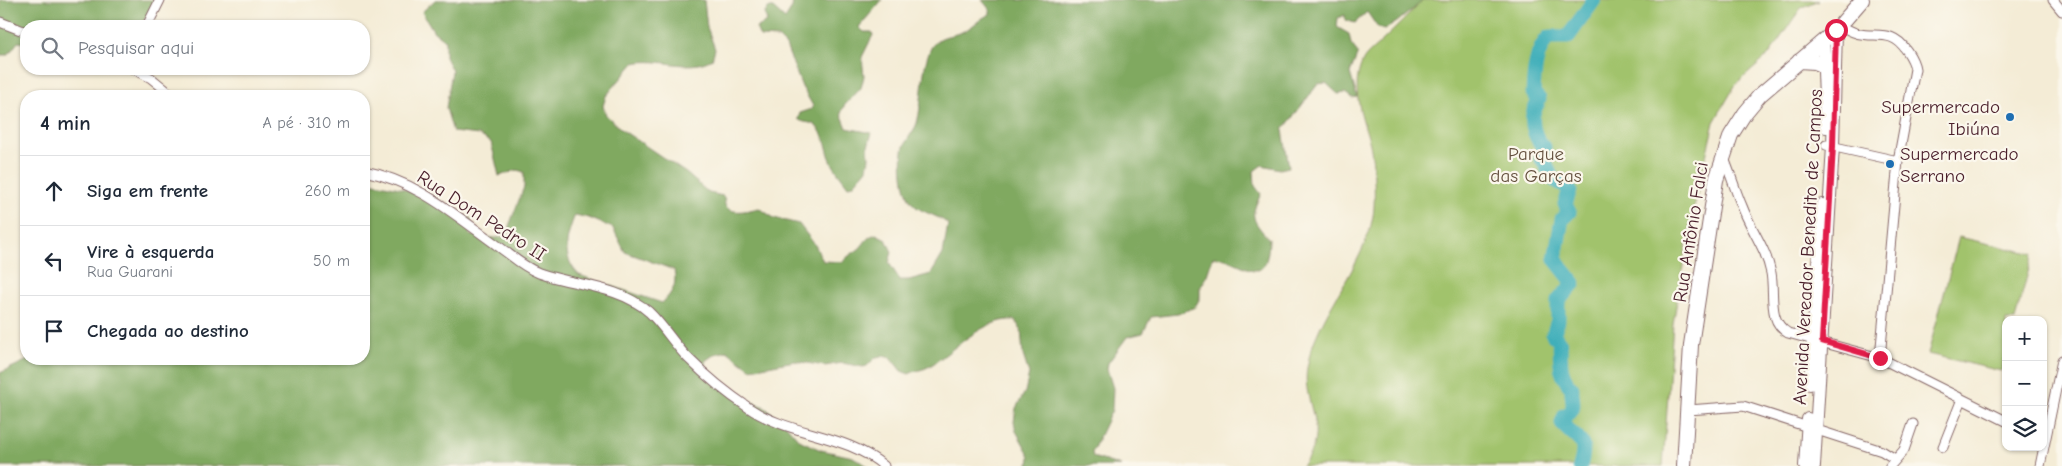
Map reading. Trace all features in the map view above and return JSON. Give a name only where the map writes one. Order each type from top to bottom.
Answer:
[{"type":"main road","name":"Rua Antônio Falci","points":[[1684,466],[1691,345],[1716,180],[1722,154],[1744,113],[1760,95],[1823,42],[1862,0]]},
{"type":"main road","name":"Avenida Vereador Benedito de Campos","points":[[1814,466],[1812,429],[1815,371],[1838,28]]},
{"type":"main road","name":"Avenida Vereador Benedito de Campos","points":[[1823,42],[1830,145]]},
{"type":"main road","points":[[1799,61],[1815,62],[1825,66]]},
{"type":"main road","name":"Avenida Vereador Benedito de Campos","points":[[1805,466],[1812,429]]},
{"type":"street","points":[[150,20],[160,0]]},
{"type":"street","points":[[2053,0],[2062,11]]},
{"type":"street","points":[[0,22],[20,30]]},
{"type":"street","points":[[1838,28],[1858,35],[1892,36],[1903,45],[1914,64],[1915,76],[1898,161],[1880,358]]},
{"type":"street","points":[[145,75],[166,90]]},
{"type":"street","points":[[1830,145],[1898,161]]},
{"type":"street","points":[[1722,154],[1742,207],[1767,256],[1773,286],[1775,322],[1779,328],[1788,333],[1880,358],[2002,419]]},
{"type":"street","name":"Rua Dom Pedro II","points":[[370,172],[383,175],[430,197],[455,212],[522,264],[539,273],[577,281],[630,300],[649,312],[688,358],[749,409],[775,423],[854,447],[884,466]]},
{"type":"street","points":[[2047,428],[2062,360]]},
{"type":"street","points":[[1943,447],[1962,399]]},
{"type":"street","points":[[1688,410],[1743,406],[1882,451],[1893,462],[1904,450],[1913,424]]},
{"type":"street","points":[[2040,466],[2042,451]]},
{"type":"green space","points":[[0,0],[155,0],[144,20],[20,20],[20,42],[18,42],[8,55],[0,55]]},
{"type":"green space","points":[[435,0],[704,0],[707,27],[715,49],[712,59],[693,65],[654,62],[634,63],[606,96],[603,106],[606,115],[622,130],[686,173],[709,193],[723,196],[725,206],[729,209],[742,211],[759,208],[774,218],[799,224],[815,245],[823,261],[843,262],[876,234],[886,239],[892,252],[889,263],[900,280],[909,280],[931,274],[943,254],[948,224],[913,204],[906,189],[903,176],[902,156],[907,140],[917,123],[925,64],[934,43],[946,36],[964,31],[990,14],[990,10],[982,0],[1424,0],[1384,30],[1378,28],[1367,12],[1355,23],[1345,20],[1345,15],[1338,18],[1337,27],[1349,34],[1351,44],[1358,53],[1350,73],[1357,97],[1352,98],[1345,93],[1338,94],[1326,83],[1318,84],[1283,130],[1289,167],[1280,169],[1262,165],[1254,171],[1255,186],[1261,194],[1255,208],[1254,218],[1269,239],[1267,256],[1263,266],[1258,270],[1251,269],[1213,257],[1207,275],[1200,287],[1200,298],[1195,307],[1178,314],[1151,317],[1143,333],[1127,337],[1108,363],[1107,369],[1113,388],[1112,410],[1092,452],[1093,457],[1121,466],[1029,466],[1030,456],[1016,431],[1014,422],[1016,408],[1025,392],[1029,374],[1023,355],[1021,330],[1015,320],[1004,320],[981,329],[930,366],[909,374],[901,371],[891,358],[883,356],[876,357],[867,366],[863,367],[842,363],[825,366],[795,361],[751,369],[727,351],[715,354],[705,361],[705,366],[726,389],[743,399],[763,406],[786,425],[799,440],[821,450],[853,457],[868,466],[0,466],[0,373],[20,364],[370,365],[370,182],[405,189],[472,219],[468,229],[470,235],[496,238],[511,235],[509,226],[524,187],[524,172],[517,170],[499,176],[491,142],[479,135],[453,132],[446,108],[452,71],[445,57],[445,40],[434,32],[422,12]],"holes":[[[575,215],[589,218],[613,228],[625,252],[674,270],[675,280],[673,288],[662,303],[579,275],[573,268],[567,254],[567,246],[569,231]]]},
{"type":"green space","points":[[793,0],[882,0],[859,27],[864,32],[872,32],[873,35],[862,57],[864,76],[861,88],[844,106],[841,113],[847,128],[872,133],[868,146],[869,158],[867,169],[853,185],[848,186],[834,166],[820,130],[814,124],[798,119],[800,113],[812,109],[813,106],[802,87],[786,46],[778,38],[760,37],[756,28],[767,22],[765,13],[768,8],[773,8],[785,19],[792,8]]},
{"type":"green space","name":"Parque das Garças","points":[[1422,0],[1819,0],[1801,8],[1768,56],[1736,84],[1714,122],[1690,225],[1673,324],[1663,466],[1302,466],[1311,453],[1315,440],[1314,417],[1306,381],[1312,348],[1319,329],[1360,254],[1373,216],[1373,165],[1370,145],[1358,100],[1357,81],[1359,72],[1366,57]]},
{"type":"green space","points":[[1959,237],[2033,254],[2016,316],[2002,316],[2001,371],[1928,354]]},
{"type":"waterway","points":[[1580,466],[1582,445],[1562,423],[1565,415],[1573,408],[1572,388],[1562,372],[1560,342],[1553,335],[1558,320],[1558,301],[1574,283],[1555,259],[1562,219],[1569,212],[1565,204],[1570,190],[1553,179],[1541,158],[1544,147],[1535,132],[1533,124],[1534,112],[1539,99],[1533,93],[1536,63],[1544,42],[1549,37],[1568,37],[1594,0]]},
{"type":"place","name":"Supermercado Ibiúna","points":[[2010,117]]},
{"type":"place","name":"Supermercado Serrano","points":[[1890,164]]},
{"type":"route","points":[[1836,30],[1833,146],[1822,341],[1880,358]]}]
